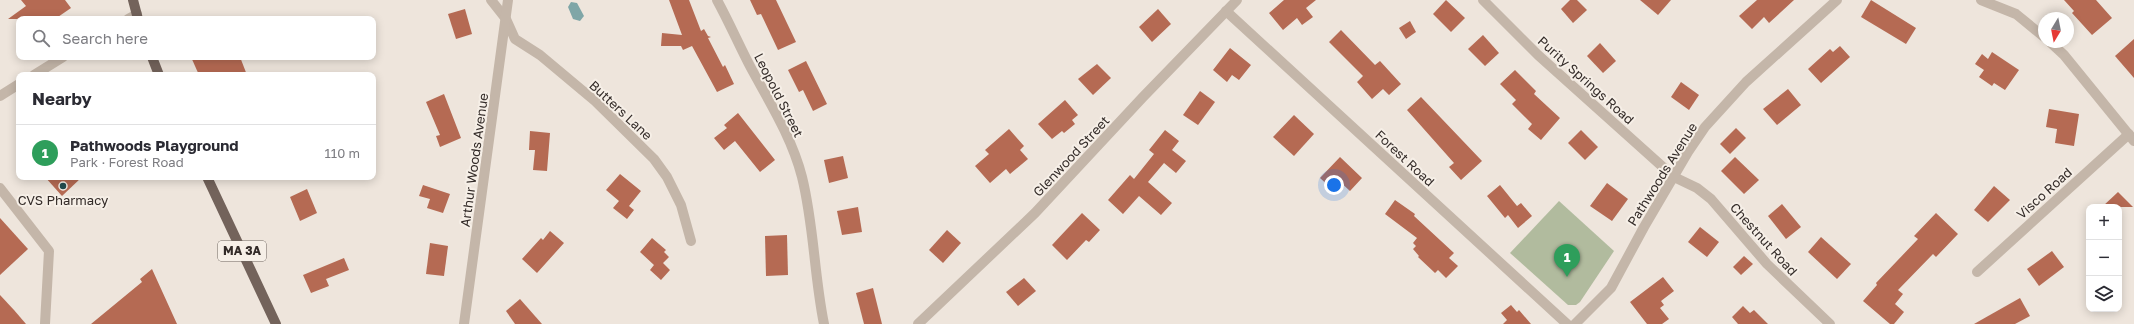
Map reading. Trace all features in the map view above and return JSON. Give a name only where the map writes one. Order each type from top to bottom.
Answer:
[{"type":"main road","points":[[133,0],[134,16]]},
{"type":"main road","points":[[153,60],[158,72]]},
{"type":"main road","name":"MA 3A","points":[[208,180],[276,324]]},
{"type":"street","name":"Butters Lane","points":[[491,0],[506,19],[515,39],[540,55],[595,101],[654,159],[667,177],[681,205],[691,241]]},
{"type":"street","name":"Arthur Woods Avenue","points":[[464,324],[508,0]]},
{"type":"street","name":"Leopold Street","points":[[717,0],[748,63],[782,122],[795,156],[811,220],[819,300],[824,324]]},
{"type":"street","name":"Glenwood Street","points":[[918,324],[1035,213],[1143,97],[1237,0]]},
{"type":"street","name":"Purity Springs Road","points":[[1483,0],[1538,55],[1674,177]]},
{"type":"street","name":"Pathwoods Avenue","points":[[1575,324],[1611,288],[1674,177],[1705,127],[1746,82],[1837,0]]},
{"type":"street","points":[[1981,0],[2016,14],[2038,32]]},
{"type":"street","name":"Forest Road","points":[[1226,11],[1567,324]]},
{"type":"street","points":[[2056,48],[2064,55],[2131,138]]},
{"type":"street","points":[[39,72],[58,60]]},
{"type":"street","points":[[0,96],[16,86]]},
{"type":"street","name":"Visco Road","points":[[1977,272],[2131,138]]},
{"type":"street","name":"Chestnut Road","points":[[1674,177],[1697,188],[1711,199],[1783,280],[1830,324]]},
{"type":"street","points":[[0,188],[49,251],[45,324]]},
{"type":"green space","points":[[1559,201],[1614,251],[1580,302],[1576,305],[1568,305],[1510,253]]},
{"type":"water","points":[[571,2],[577,3],[584,16],[580,21],[573,19],[568,7]]},
{"type":"building","points":[[21,0],[65,0],[71,8],[59,16],[16,16],[16,19],[8,19],[26,6]]},
{"type":"building","points":[[669,0],[689,0],[701,31],[704,29],[708,36],[711,37],[708,38],[723,67],[725,65],[734,84],[717,92],[692,46],[683,50],[681,46],[661,46],[662,33],[682,35]]},
{"type":"building","points":[[750,0],[776,0],[796,42],[778,50],[761,14],[757,15]]},
{"type":"building","points":[[1284,0],[1316,0],[1306,8],[1313,17],[1302,25],[1297,18],[1283,30],[1269,13]]},
{"type":"building","points":[[1446,0],[1465,18],[1451,32],[1433,14]]},
{"type":"building","points":[[1570,0],[1577,0],[1587,10],[1573,23],[1561,9]]},
{"type":"building","points":[[1640,0],[1671,0],[1658,15]]},
{"type":"building","points":[[1757,0],[1794,0],[1769,23],[1764,17],[1752,29],[1739,16]]},
{"type":"building","points":[[1871,0],[1916,28],[1906,44],[1861,17]]},
{"type":"building","points":[[2064,0],[2096,0],[2112,18],[2092,35],[2074,15],[2074,11]]},
{"type":"building","points":[[465,9],[472,34],[456,39],[448,14]]},
{"type":"building","points":[[1158,9],[1171,24],[1152,42],[1139,27]]},
{"type":"building","points":[[1410,21],[1416,32],[1406,39],[1399,28]]},
{"type":"building","points":[[1341,30],[1375,65],[1380,61],[1401,84],[1389,95],[1383,89],[1372,99],[1357,82],[1363,76],[1329,42]]},
{"type":"building","points":[[1483,35],[1499,53],[1485,66],[1468,49]]},
{"type":"building","points":[[2134,39],[2134,78],[2115,56]]},
{"type":"building","points":[[1600,43],[1616,61],[1603,73],[1587,56]]},
{"type":"building","points":[[1840,46],[1850,57],[1821,83],[1808,69],[1830,49],[1833,52]]},
{"type":"building","points":[[1230,48],[1251,65],[1239,80],[1232,75],[1227,82],[1213,70]]},
{"type":"building","points":[[1992,52],[2019,70],[2005,90],[1994,83],[1992,86],[1979,77],[1984,70],[1975,64],[1982,54],[1988,59]]},
{"type":"building","points":[[192,60],[241,60],[246,72],[198,72]]},
{"type":"building","points":[[806,61],[827,104],[813,111],[803,90],[799,92],[788,70]]},
{"type":"building","points":[[1097,64],[1111,78],[1093,95],[1078,79]]},
{"type":"building","points":[[1515,70],[1536,91],[1534,94],[1560,118],[1541,140],[1528,129],[1532,124],[1512,104],[1516,100],[1500,84]]},
{"type":"building","points":[[1681,82],[1699,95],[1689,110],[1671,97]]},
{"type":"building","points":[[1788,89],[1801,105],[1777,125],[1763,109]]},
{"type":"building","points":[[1200,91],[1215,102],[1198,125],[1183,115]]},
{"type":"building","points":[[444,94],[461,138],[440,147],[436,136],[440,135],[426,102]]},
{"type":"building","points":[[1421,97],[1482,161],[1461,180],[1449,167],[1454,163],[1407,110]]},
{"type":"building","points":[[1065,100],[1078,115],[1072,120],[1075,124],[1064,133],[1062,131],[1052,139],[1038,124]]},
{"type":"building","points":[[2049,109],[2079,114],[2074,146],[2055,143],[2057,129],[2046,127]]},
{"type":"building","points":[[738,113],[775,160],[760,172],[735,141],[724,150],[714,138],[727,128],[724,125]]},
{"type":"building","points":[[1294,115],[1314,134],[1294,156],[1273,137]]},
{"type":"building","points":[[1736,128],[1746,138],[1730,154],[1720,144]]},
{"type":"building","points":[[1009,129],[1024,146],[1020,150],[1028,159],[1010,174],[1006,169],[990,183],[975,166],[989,154],[985,150]]},
{"type":"building","points":[[1165,130],[1179,141],[1172,150],[1186,161],[1176,173],[1164,163],[1148,182],[1172,203],[1161,215],[1139,196],[1123,214],[1108,200],[1130,175],[1134,179],[1154,154],[1149,150]]},
{"type":"building","points":[[1581,130],[1598,147],[1585,160],[1568,143]]},
{"type":"building","points":[[530,131],[550,133],[547,171],[533,170],[535,150],[529,150]]},
{"type":"building","points":[[843,156],[848,178],[829,183],[824,160]]},
{"type":"building","points":[[1340,157],[1362,178],[1350,191],[1338,180],[1331,188],[1320,178]]},
{"type":"building","points":[[1735,157],[1759,180],[1744,194],[1721,171]]},
{"type":"building","points":[[620,174],[641,191],[629,206],[634,210],[627,219],[613,208],[619,201],[606,190]]},
{"type":"building","name":"CVS Pharmacy","points":[[48,180],[79,180],[62,196]]},
{"type":"building","points":[[1607,183],[1628,199],[1612,221],[1590,206]]},
{"type":"building","points":[[423,185],[450,194],[443,213],[427,208],[430,199],[419,196]]},
{"type":"building","points":[[1500,185],[1517,206],[1521,203],[1532,216],[1518,228],[1508,215],[1505,218],[1487,196]]},
{"type":"building","points":[[1994,186],[2010,200],[1988,222],[1974,210]]},
{"type":"building","points":[[307,189],[317,213],[300,221],[290,197]]},
{"type":"building","points":[[2118,192],[2133,207],[2122,207],[2122,204],[2105,204]]},
{"type":"building","points":[[1395,200],[1415,214],[1414,216],[1454,253],[1449,258],[1458,266],[1446,278],[1438,270],[1435,273],[1418,257],[1419,256],[1413,249],[1416,246],[1413,243],[1417,238],[1385,214]]},
{"type":"building","points":[[1782,204],[1801,227],[1786,239],[1768,216]]},
{"type":"building","points":[[858,207],[862,232],[842,235],[837,211]]},
{"type":"building","points":[[1082,213],[1100,230],[1089,242],[1086,240],[1067,260],[1052,245]]},
{"type":"building","points":[[1936,213],[1958,234],[1936,257],[1933,254],[1898,290],[1903,294],[1895,304],[1904,312],[1894,324],[1890,324],[1863,301],[1877,285],[1876,283],[1918,239],[1914,236]]},
{"type":"building","points":[[0,218],[28,249],[0,275]]},
{"type":"building","points":[[1700,227],[1719,242],[1707,257],[1688,242]]},
{"type":"building","points":[[947,230],[961,243],[943,263],[929,250]]},
{"type":"building","points":[[550,231],[564,243],[537,273],[522,259],[541,238],[543,240]]},
{"type":"building","points":[[787,235],[788,275],[766,276],[765,236]]},
{"type":"building","points":[[1821,237],[1851,264],[1837,279],[1808,252]]},
{"type":"building","points":[[652,238],[666,250],[664,252],[669,257],[663,263],[670,270],[661,280],[650,270],[654,265],[640,252]]},
{"type":"building","points":[[430,243],[448,246],[444,276],[426,274]]},
{"type":"building","points":[[2052,251],[2064,267],[2039,286],[2027,269]]},
{"type":"building","points":[[1744,256],[1753,264],[1741,275],[1733,267]]},
{"type":"building","points":[[344,258],[349,270],[326,279],[329,286],[311,293],[303,275]]},
{"type":"building","points":[[152,269],[177,324],[91,324],[142,282],[140,279]]},
{"type":"building","points":[[1663,277],[1674,291],[1661,301],[1664,305],[1660,308],[1669,319],[1662,324],[1647,324],[1630,302]]},
{"type":"building","points":[[1024,278],[1036,291],[1018,306],[1006,292]]},
{"type":"building","points":[[873,288],[882,324],[864,324],[856,293]]},
{"type":"building","points":[[0,295],[14,310],[26,324],[0,324]]},
{"type":"building","points":[[2020,298],[2030,316],[2015,324],[1974,324]]},
{"type":"building","points":[[520,299],[542,324],[515,324],[506,311]]},
{"type":"building","points":[[1511,305],[1517,312],[1519,310],[1531,324],[1503,324],[1507,320],[1501,313]]},
{"type":"building","points":[[1743,306],[1750,313],[1754,310],[1768,324],[1738,324],[1732,317]]},
{"type":"place","name":"CVS Pharmacy","points":[[63,186]]},
{"type":"place","name":"Pathwoods Playground","points":[[1567,277]]}]
